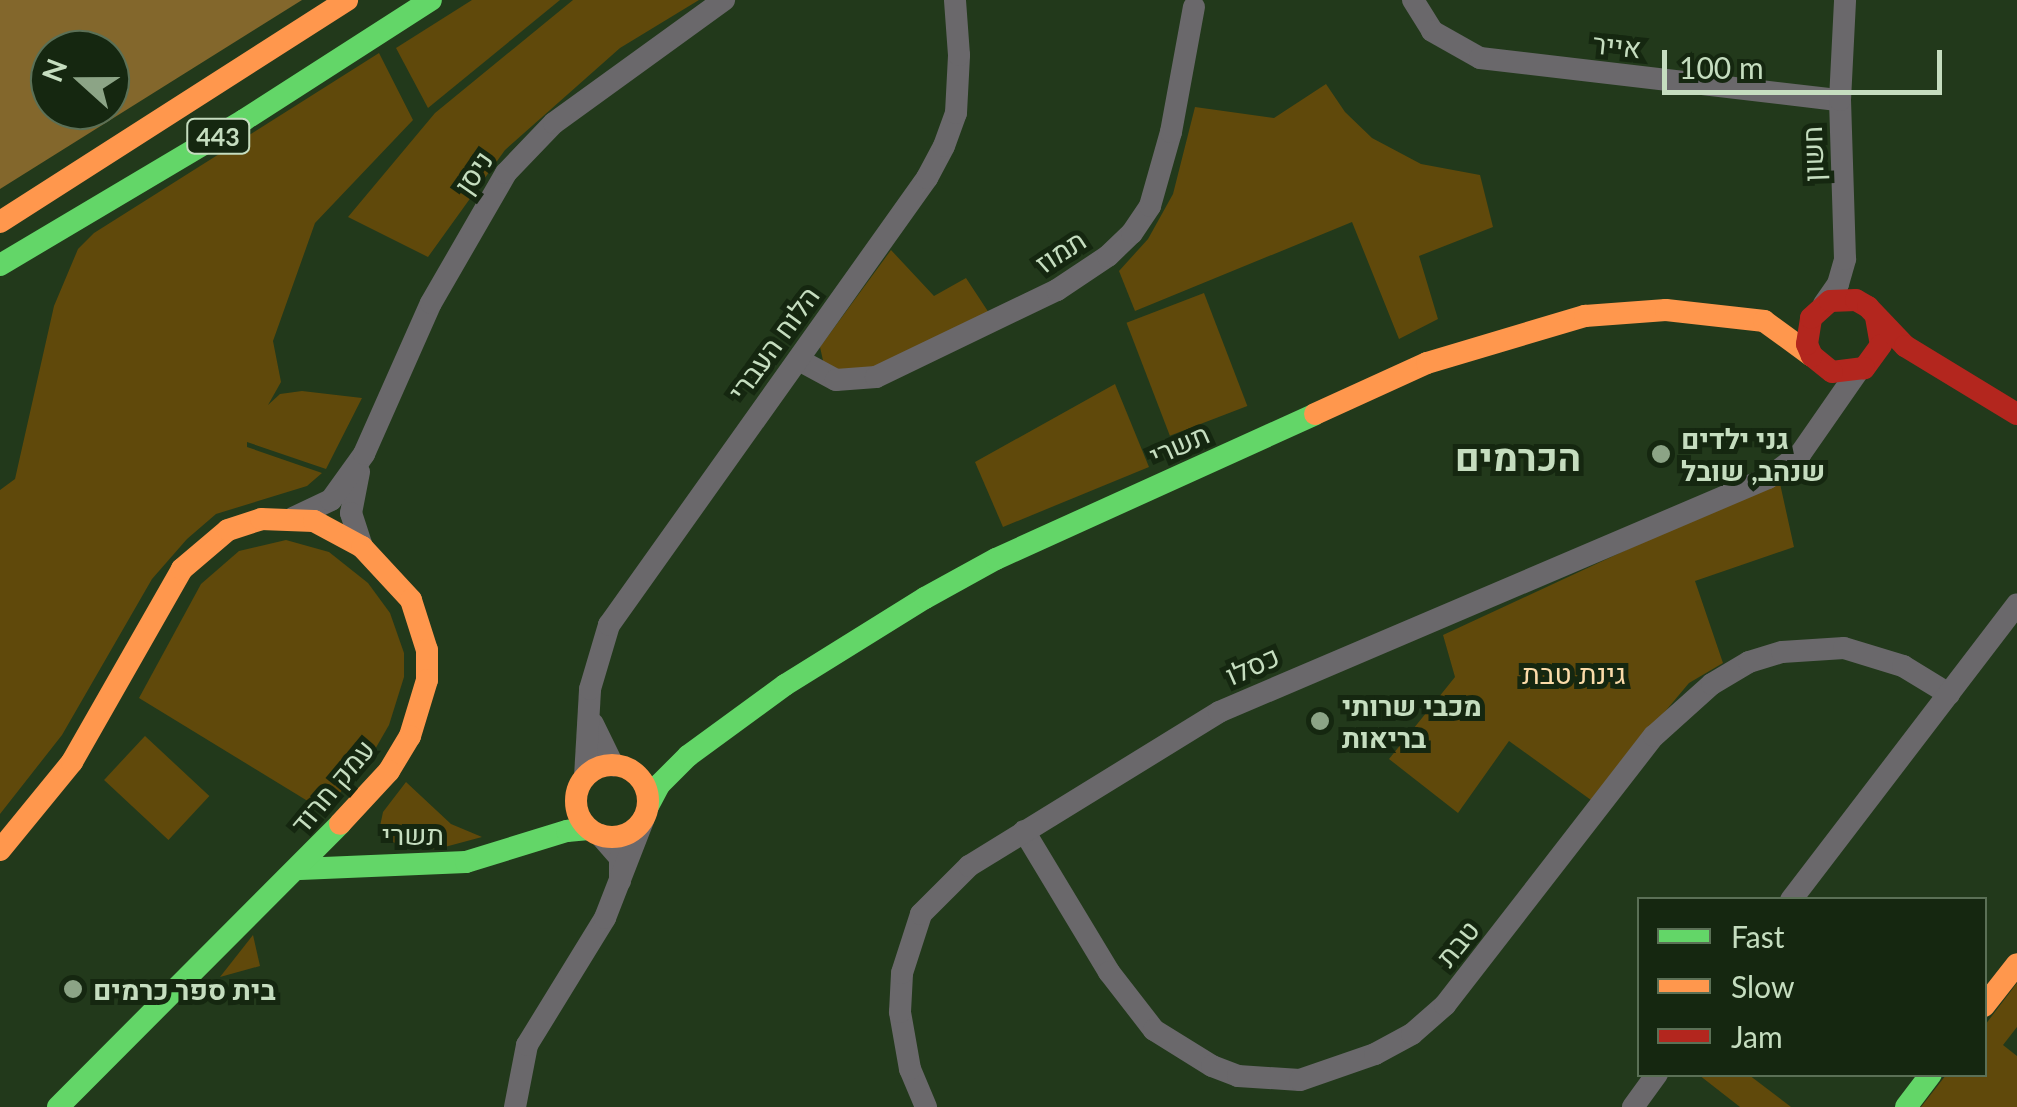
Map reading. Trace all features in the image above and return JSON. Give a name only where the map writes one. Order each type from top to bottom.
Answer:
[{"type":"main road","name":"443","points":[[0,222],[347,0]]},
{"type":"main road","name":"443","points":[[0,265],[244,120],[432,0]]},
{"type":"main road","points":[[1937,366],[1890,358],[1863,368],[1832,372],[1816,361],[1806,330],[1822,306],[1843,298],[1856,300],[1874,314],[1890,335],[2017,414]]},
{"type":"main road","name":"תשרי","points":[[646,812],[660,786],[688,756],[786,685],[982,567],[1427,363],[1600,314],[1666,310],[1740,316],[1822,306]]},
{"type":"main road","points":[[1863,368],[1881,344],[1874,314]]},
{"type":"main road","name":"תשרי","points":[[1740,316],[1785,333],[1816,361]]},
{"type":"main road","name":"עמק חרוד","points":[[0,850],[72,762],[182,569],[228,530],[261,518],[293,518],[340,531],[385,567],[411,600],[427,650],[427,680],[410,736],[362,805],[58,1107]]},
{"type":"main road","name":"תשרי","points":[[620,766],[664,765],[688,756]]},
{"type":"main road","points":[[620,766],[644,784],[646,812],[625,835],[594,832],[578,812],[582,782],[620,766]]},
{"type":"main road","name":"תשרי","points":[[524,845],[560,814],[582,782]]},
{"type":"main road","points":[[362,805],[363,836],[397,864]]},
{"type":"main road","name":"תשרי","points":[[300,869],[340,864],[466,862],[524,845],[594,832]]},
{"type":"main road","points":[[1987,1002],[2017,964]]},
{"type":"main road","points":[[1906,1107],[1929,1077]]},
{"type":"street","name":"ניסן","points":[[293,518],[331,500],[364,454],[438,289],[506,173],[554,123],[724,0]]},
{"type":"street","name":"הלוח העברי","points":[[582,782],[596,658],[608,625],[927,178],[944,146],[956,114],[959,55],[955,0]]},
{"type":"street","name":"אייר","points":[[1413,0],[1432,30],[1480,58],[1840,100]]},
{"type":"street","name":"חשון","points":[[1822,306],[1843,272],[1845,247],[1840,100],[1846,0]]},
{"type":"street","name":"תמוז","points":[[799,360],[836,380],[876,377],[1057,290],[1108,256],[1132,233],[1150,206],[1171,132],[1194,6]]},
{"type":"street","name":"חשון","points":[[1845,247],[1854,283],[1874,314]]},
{"type":"street","points":[[1815,435],[1826,398],[1816,361]]},
{"type":"street","name":"כסלו","points":[[926,1107],[910,1068],[900,1012],[909,942],[922,914],[968,866],[1220,712],[1752,487],[1780,470],[1815,435],[1863,368]]},
{"type":"street","name":"ניסן","points":[[362,547],[352,513],[364,454]]},
{"type":"street","points":[[1793,897],[2017,604]]},
{"type":"street","name":"טבת","points":[[1024,832],[1109,972],[1154,1030],[1212,1066],[1238,1076],[1300,1080],[1375,1054],[1412,1034],[1445,1005],[1654,736],[1684,707],[1737,669],[1782,652],[1844,648],[1903,666],[1948,694]]},
{"type":"street","name":"הלוח העברי","points":[[590,706],[595,732],[620,766]]},
{"type":"street","points":[[515,1107],[518,1076],[541,1017],[618,890],[646,812]]},
{"type":"street","points":[[594,832],[620,858],[618,890]]},
{"type":"street","points":[[1632,1107],[1655,1077]]},
{"type":"green space","points":[[472,0],[560,0],[428,108],[396,48]]},
{"type":"green space","points":[[573,0],[699,0],[620,48],[505,150],[428,257],[348,217],[435,113]]},
{"type":"green space","points":[[379,53],[413,120],[315,223],[273,341],[281,382],[268,405],[280,394],[302,391],[362,398],[326,469],[247,442],[247,447],[322,473],[307,486],[216,514],[187,539],[152,579],[62,735],[0,814],[0,490],[15,479],[54,306],[78,249],[94,233]]},
{"type":"green space","points":[[1326,84],[1345,112],[1372,138],[1421,164],[1480,175],[1493,227],[1419,256],[1438,319],[1399,339],[1352,222],[1135,311],[1119,271],[1148,239],[1173,194],[1195,107],[1274,118]]},
{"type":"green space","points":[[891,250],[934,296],[966,278],[989,313],[879,367],[840,371],[824,365],[820,347]]},
{"type":"green space","points":[[1204,293],[1247,406],[1170,436],[1127,323]]},
{"type":"green space","points":[[1115,384],[1149,467],[1003,527],[975,462]]},
{"type":"green space","name":"גינת טבת","points":[[1779,479],[1794,547],[1695,581],[1723,663],[1689,683],[1591,800],[1509,741],[1458,813],[1389,759],[1455,677],[1443,635]]},
{"type":"green space","points":[[286,540],[329,552],[368,583],[390,613],[404,653],[404,677],[389,725],[370,758],[324,811],[139,698],[201,584],[239,551]]},
{"type":"green space","points":[[145,736],[209,796],[168,840],[104,780]]},
{"type":"green space","points":[[406,782],[451,824],[482,837],[441,848],[411,849],[390,841],[379,831],[383,812]]},
{"type":"green space","points":[[253,935],[260,966],[220,977]]},
{"type":"green space","points":[[2017,983],[2017,1027],[2003,1045],[2017,1056],[2017,1107],[1921,1107],[1944,1077],[1987,1077],[1987,1022]]},
{"type":"green space","points":[[1702,1077],[1752,1077],[1791,1107],[1740,1107]]},
{"type":"shaded area","points":[[0,0],[302,0],[130,108],[130,30],[30,30],[30,130],[94,130],[0,189]]},
{"type":"traffic: fast","points":[[0,265],[244,120],[431,0]]},
{"type":"traffic: fast","points":[[648,806],[659,785],[688,756],[785,685],[925,598],[996,559],[1315,414]]},
{"type":"traffic: fast","points":[[58,1107],[340,824]]},
{"type":"traffic: fast","points":[[300,869],[466,862],[567,831],[589,829]]},
{"type":"traffic: fast","points":[[1906,1107],[1929,1077]]},
{"type":"traffic: slow","points":[[0,222],[347,0]]},
{"type":"traffic: slow","points":[[1315,414],[1427,363],[1585,316],[1666,310],[1764,321],[1812,356]]},
{"type":"traffic: slow","points":[[0,850],[72,762],[182,569],[228,530],[261,519],[314,521],[362,547],[411,600],[427,650],[427,680],[410,736],[389,771],[340,824]]},
{"type":"traffic: slow","points":[[612,765],[637,776],[648,801],[637,826],[612,837],[587,826],[576,801],[587,776],[612,765]]},
{"type":"traffic: slow","points":[[1987,1002],[2017,964]]},
{"type":"traffic: jam","points":[[1876,317],[1881,345],[1864,368],[1832,372],[1812,356],[1807,344],[1811,318],[1830,301],[1856,300],[1868,307],[1905,346],[2017,414]]},
{"type":"place","name":"גני ילדים שנהב, שובל","points":[[1661,454]]},
{"type":"place","name":"מכבי שרותי בריאות","points":[[1320,721]]},
{"type":"place","name":"בית ספר כרמים","points":[[73,989]]},
{"type":"district","name":"הכרמים","points":[[1518,457]]}]
